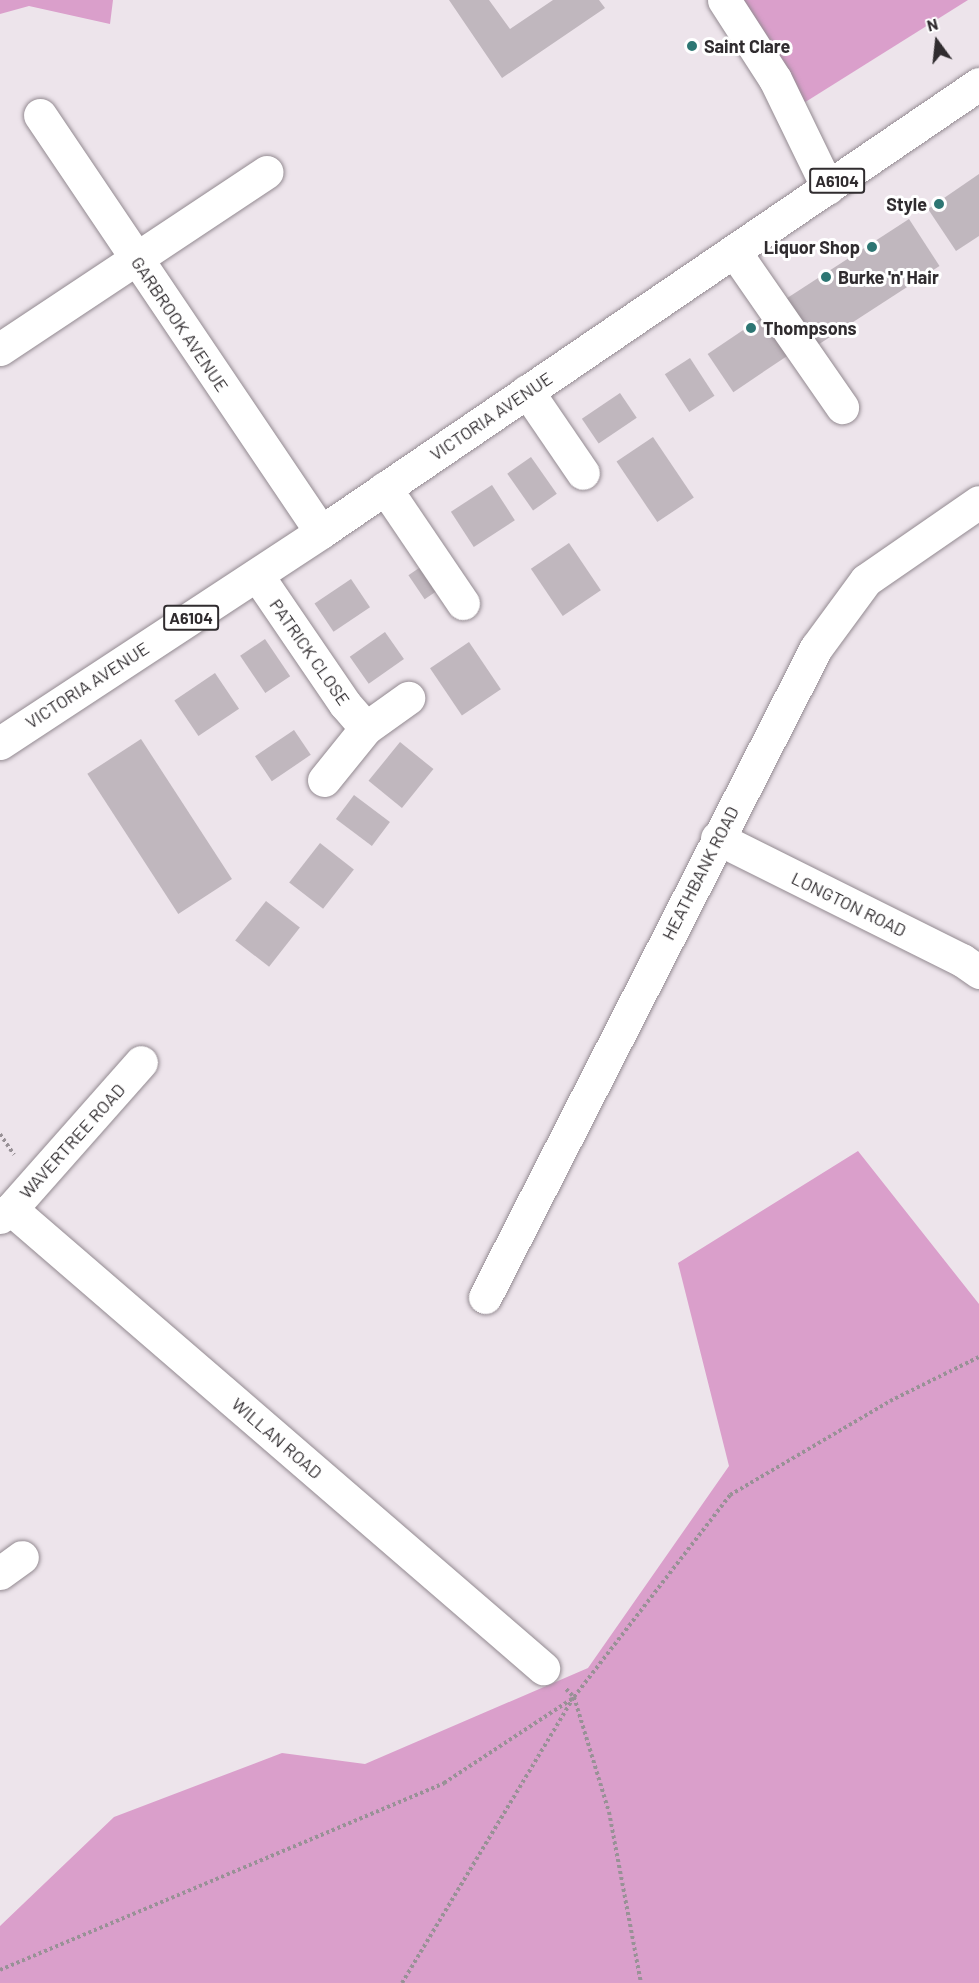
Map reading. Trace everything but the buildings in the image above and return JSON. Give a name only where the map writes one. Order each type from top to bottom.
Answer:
[{"type":"street","points":[[724,0],[775,79],[828,188]]},
{"type":"street","name":"VICTORIA AVENUE","points":[[0,743],[321,532],[979,84]]},
{"type":"street","name":"GARBROOK AVENUE","points":[[40,115],[321,532]]},
{"type":"street","points":[[0,349],[266,172]]},
{"type":"street","points":[[734,250],[843,407]]},
{"type":"street","points":[[527,391],[583,473]]},
{"type":"street","points":[[385,488],[463,603]]},
{"type":"street","name":"HEATHBANK ROAD","points":[[485,1297],[717,838],[816,648],[866,580],[979,502]]},
{"type":"street","name":"PATRICK CLOSE","points":[[257,575],[345,704],[366,728]]},
{"type":"street","points":[[324,780],[366,728],[408,698]]},
{"type":"street","name":"LONGTON ROAD","points":[[717,838],[962,960],[979,972]]},
{"type":"street","name":"WAVERTREE ROAD","points":[[5,1213],[141,1062]]},
{"type":"street","name":"WILLAN ROAD","points":[[5,1213],[543,1668]]},
{"type":"path","points":[[402,1983],[574,1697],[730,1495],[890,1401],[979,1357]]},
{"type":"path","points":[[0,1970],[444,1783],[574,1697]]},
{"type":"path","points":[[574,1697],[609,1812],[641,1983]]},
{"type":"shaded area","points":[[0,0],[113,0],[110,24],[29,6],[0,14]]},
{"type":"shaded area","points":[[732,0],[968,0],[799,106]]},
{"type":"shaded area","points":[[858,1151],[979,1304],[979,1983],[0,1983],[0,1926],[114,1817],[282,1753],[365,1764],[588,1668],[729,1466],[678,1263]]},
{"type":"place","name":"Saint Clare","points":[[692,46]]},
{"type":"place","name":"Style","points":[[939,204]]},
{"type":"place","name":"Liquor Shop","points":[[872,247]]},
{"type":"place","name":"Burke 'n' Hair","points":[[826,277]]},
{"type":"place","name":"Thompsons","points":[[751,328]]}]
